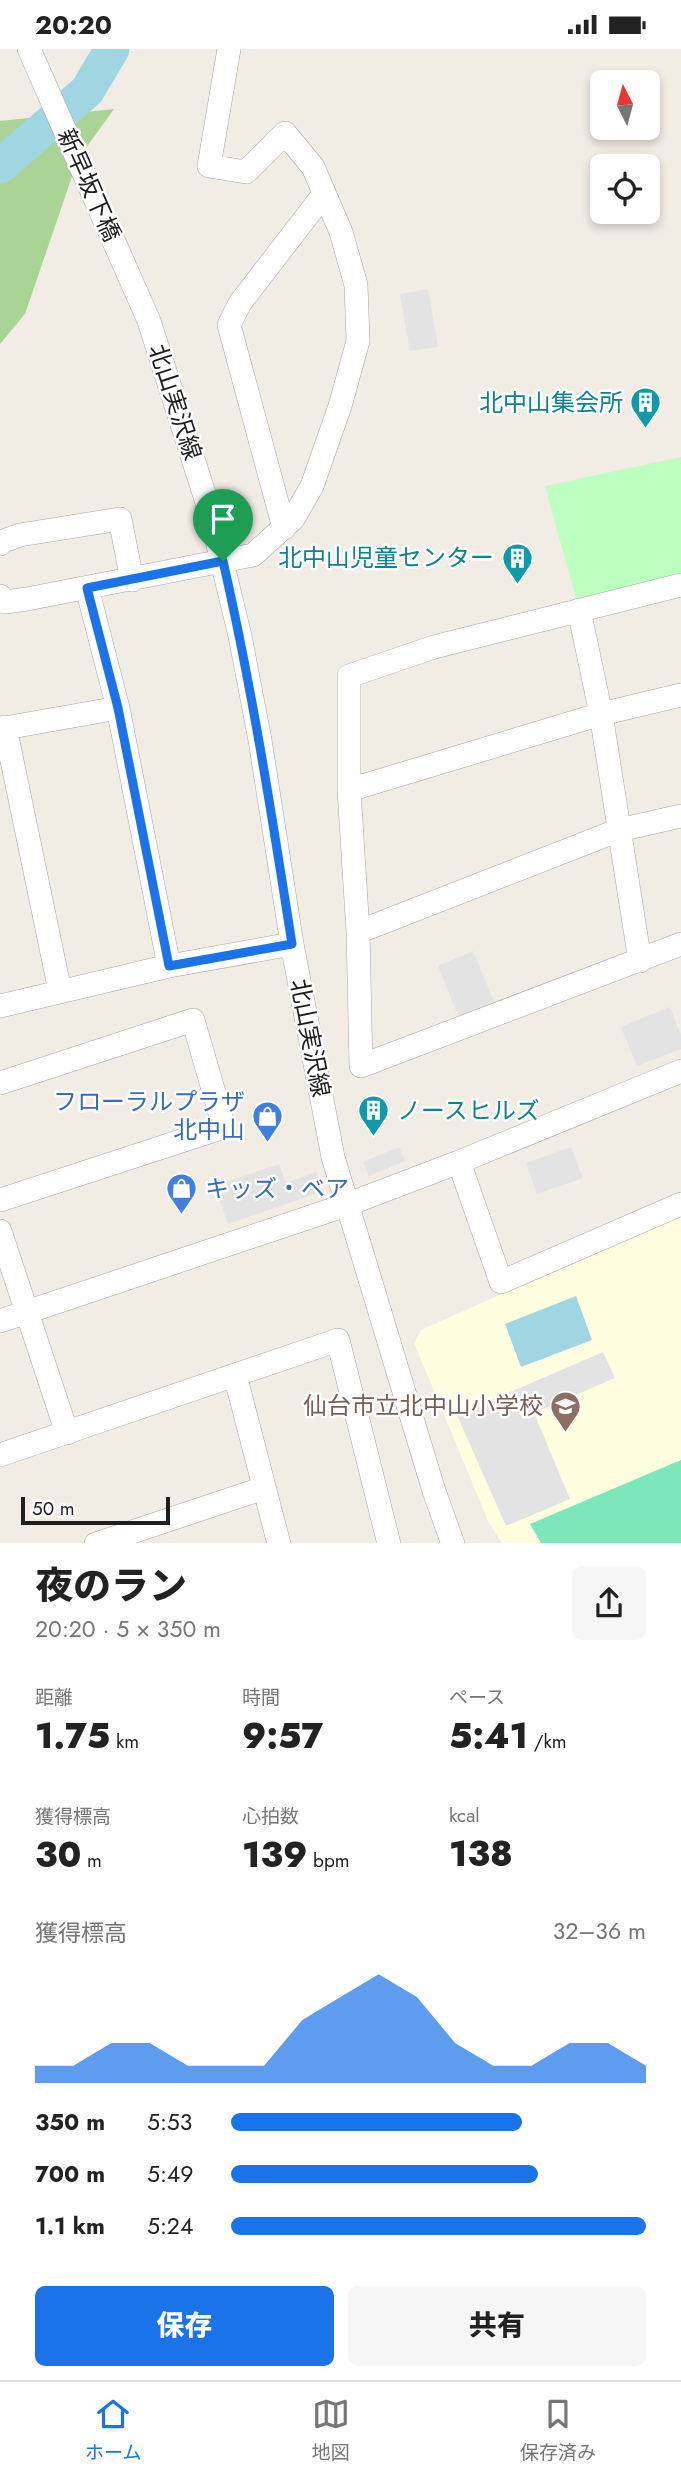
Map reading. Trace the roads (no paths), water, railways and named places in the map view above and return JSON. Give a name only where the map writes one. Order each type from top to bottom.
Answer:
[{"type":"street","name":"新早坂下橋","points":[[29,49],[149,321]]},
{"type":"street","points":[[0,596],[5,602],[253,555],[293,519],[312,486],[340,406],[358,341],[356,285],[341,232],[313,167],[285,133],[246,172],[209,166],[229,49]]},
{"type":"street","points":[[285,528],[229,325],[240,303],[324,194]]},
{"type":"street","name":"北山実沢線","points":[[149,321],[209,512],[240,636],[260,740],[292,944],[330,1144],[346,1205],[434,1491],[453,1543]]},
{"type":"street","points":[[0,544],[20,535],[120,519],[132,580]]},
{"type":"street","points":[[681,585],[433,647],[349,676],[349,790],[358,932],[361,1066],[681,944]]},
{"type":"street","points":[[87,588],[118,708],[169,966]]},
{"type":"street","points":[[579,610],[601,714],[640,961]]},
{"type":"street","points":[[349,790],[601,714],[681,695]]},
{"type":"street","points":[[60,991],[3,728],[118,708]]},
{"type":"street","points":[[358,932],[620,831],[681,815]]},
{"type":"street","points":[[0,1006],[169,966],[292,944]]},
{"type":"street","points":[[0,1083],[193,1020],[223,1127],[0,1200]]},
{"type":"street","points":[[0,1321],[346,1205],[681,1071]]},
{"type":"street","points":[[459,1162],[501,1282],[681,1203]]},
{"type":"street","points":[[0,1231],[67,1433]]},
{"type":"street","points":[[0,1455],[338,1340],[389,1543]]},
{"type":"street","points":[[235,1375],[279,1543]]},
{"type":"street","points":[[96,1543],[264,1488]]},
{"type":"water","points":[[576,1296],[592,1340],[521,1367],[505,1324]]},
{"type":"waterway","points":[[0,166],[87,91],[112,49]]},
{"type":"place","name":"北中山集会所","points":[[646,430]]},
{"type":"place","name":"北中山児童センター","points":[[517,585]]},
{"type":"place","name":"ノースヒルズ","points":[[374,1138]]},
{"type":"place","name":"フローラルプラザ 北中山","points":[[268,1143]]},
{"type":"place","name":"キッズ・ベア","points":[[182,1216]]},
{"type":"place","name":"仙台市立北中山小学校","points":[[566,1433]]}]
